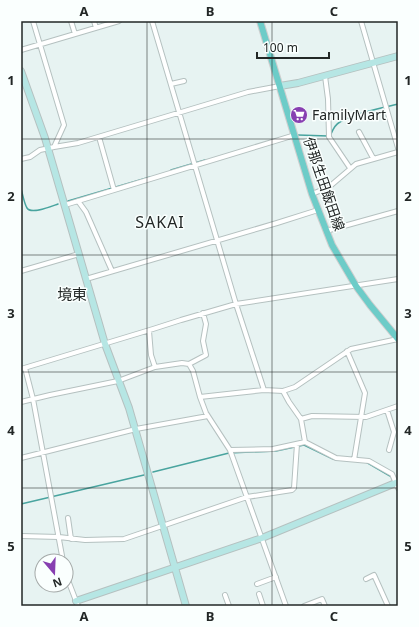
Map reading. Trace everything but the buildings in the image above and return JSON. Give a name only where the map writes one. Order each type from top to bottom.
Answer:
[{"type":"main road","name":"伊那生田飯田線","points":[[260,21],[312,194],[326,231],[342,263],[356,286],[398,339]]},
{"type":"street","points":[[33,21],[64,125],[51,148]]},
{"type":"street","points":[[71,21],[75,34]]},
{"type":"street","points":[[94,21],[96,28]]},
{"type":"street","points":[[21,50],[119,21]]},
{"type":"street","points":[[152,21],[236,304],[264,390]]},
{"type":"street","points":[[361,21],[398,148]]},
{"type":"street","points":[[21,159],[30,157],[40,150],[78,143],[248,92],[298,83],[398,56]]},
{"type":"street","points":[[21,71],[51,148],[65,205],[105,344],[136,429],[186,606]]},
{"type":"street","points":[[325,76],[328,99],[329,136],[350,168]]},
{"type":"street","points":[[171,84],[184,81]]},
{"type":"street","points":[[359,132],[373,158]]},
{"type":"street","points":[[65,205],[114,188],[294,136]]},
{"type":"street","points":[[99,137],[114,188]]},
{"type":"street","points":[[312,194],[329,187],[356,164],[398,152]]},
{"type":"street","points":[[78,201],[86,212],[112,271]]},
{"type":"street","points":[[86,279],[318,210]]},
{"type":"street","points":[[326,231],[398,211]]},
{"type":"street","points":[[21,271],[79,254]]},
{"type":"street","points":[[62,553],[33,399],[23,368],[236,304],[398,279]]},
{"type":"street","points":[[21,402],[118,381],[155,367],[182,363],[189,364],[206,355],[203,341],[206,324],[203,314]]},
{"type":"street","points":[[149,330],[151,355],[155,367]]},
{"type":"street","points":[[200,397],[264,390],[283,391],[303,383],[347,352],[357,347],[398,339]]},
{"type":"street","points":[[347,352],[365,394],[354,460]]},
{"type":"street","points":[[189,364],[193,371],[200,397],[208,416],[231,452],[286,606]]},
{"type":"street","points":[[283,391],[301,419],[305,442]]},
{"type":"street","points":[[301,419],[312,416],[362,417],[398,406]]},
{"type":"street","points":[[387,410],[394,432],[389,450]]},
{"type":"street","points":[[21,458],[136,429],[208,416]]},
{"type":"street","points":[[73,593],[77,603],[262,538],[397,484],[392,474],[369,461],[336,458],[305,442]]},
{"type":"street","points":[[231,452],[297,446],[305,442]]},
{"type":"street","points":[[21,536],[85,540],[124,539],[247,497],[292,490],[294,488],[297,446]]},
{"type":"street","points":[[68,518],[71,539]]},
{"type":"street","points":[[366,579],[374,575],[388,606]]},
{"type":"street","points":[[257,584],[276,577]]},
{"type":"street","points":[[259,594],[263,606]]},
{"type":"street","points":[[225,595],[229,606]]},
{"type":"street","points":[[304,606],[322,599],[325,606]]},
{"type":"waterway","points":[[331,134],[337,124],[346,119],[368,111],[398,104]]},
{"type":"waterway","points":[[298,135],[328,136]]},
{"type":"waterway","points":[[171,170],[205,160]]},
{"type":"waterway","points":[[68,201],[150,177]]},
{"type":"waterway","points":[[21,189],[25,204],[29,210],[33,211],[58,204]]},
{"type":"waterway","points":[[153,472],[229,453],[276,451],[304,445],[333,459],[341,460]]},
{"type":"waterway","points":[[366,462],[390,476]]},
{"type":"waterway","points":[[21,504],[144,475]]},
{"type":"place","name":"FamilyMart","points":[[299,115]]},
{"type":"district","name":"SAKAI","points":[[160,222]]},
{"type":"district","name":"境東","points":[[72,295]]}]
